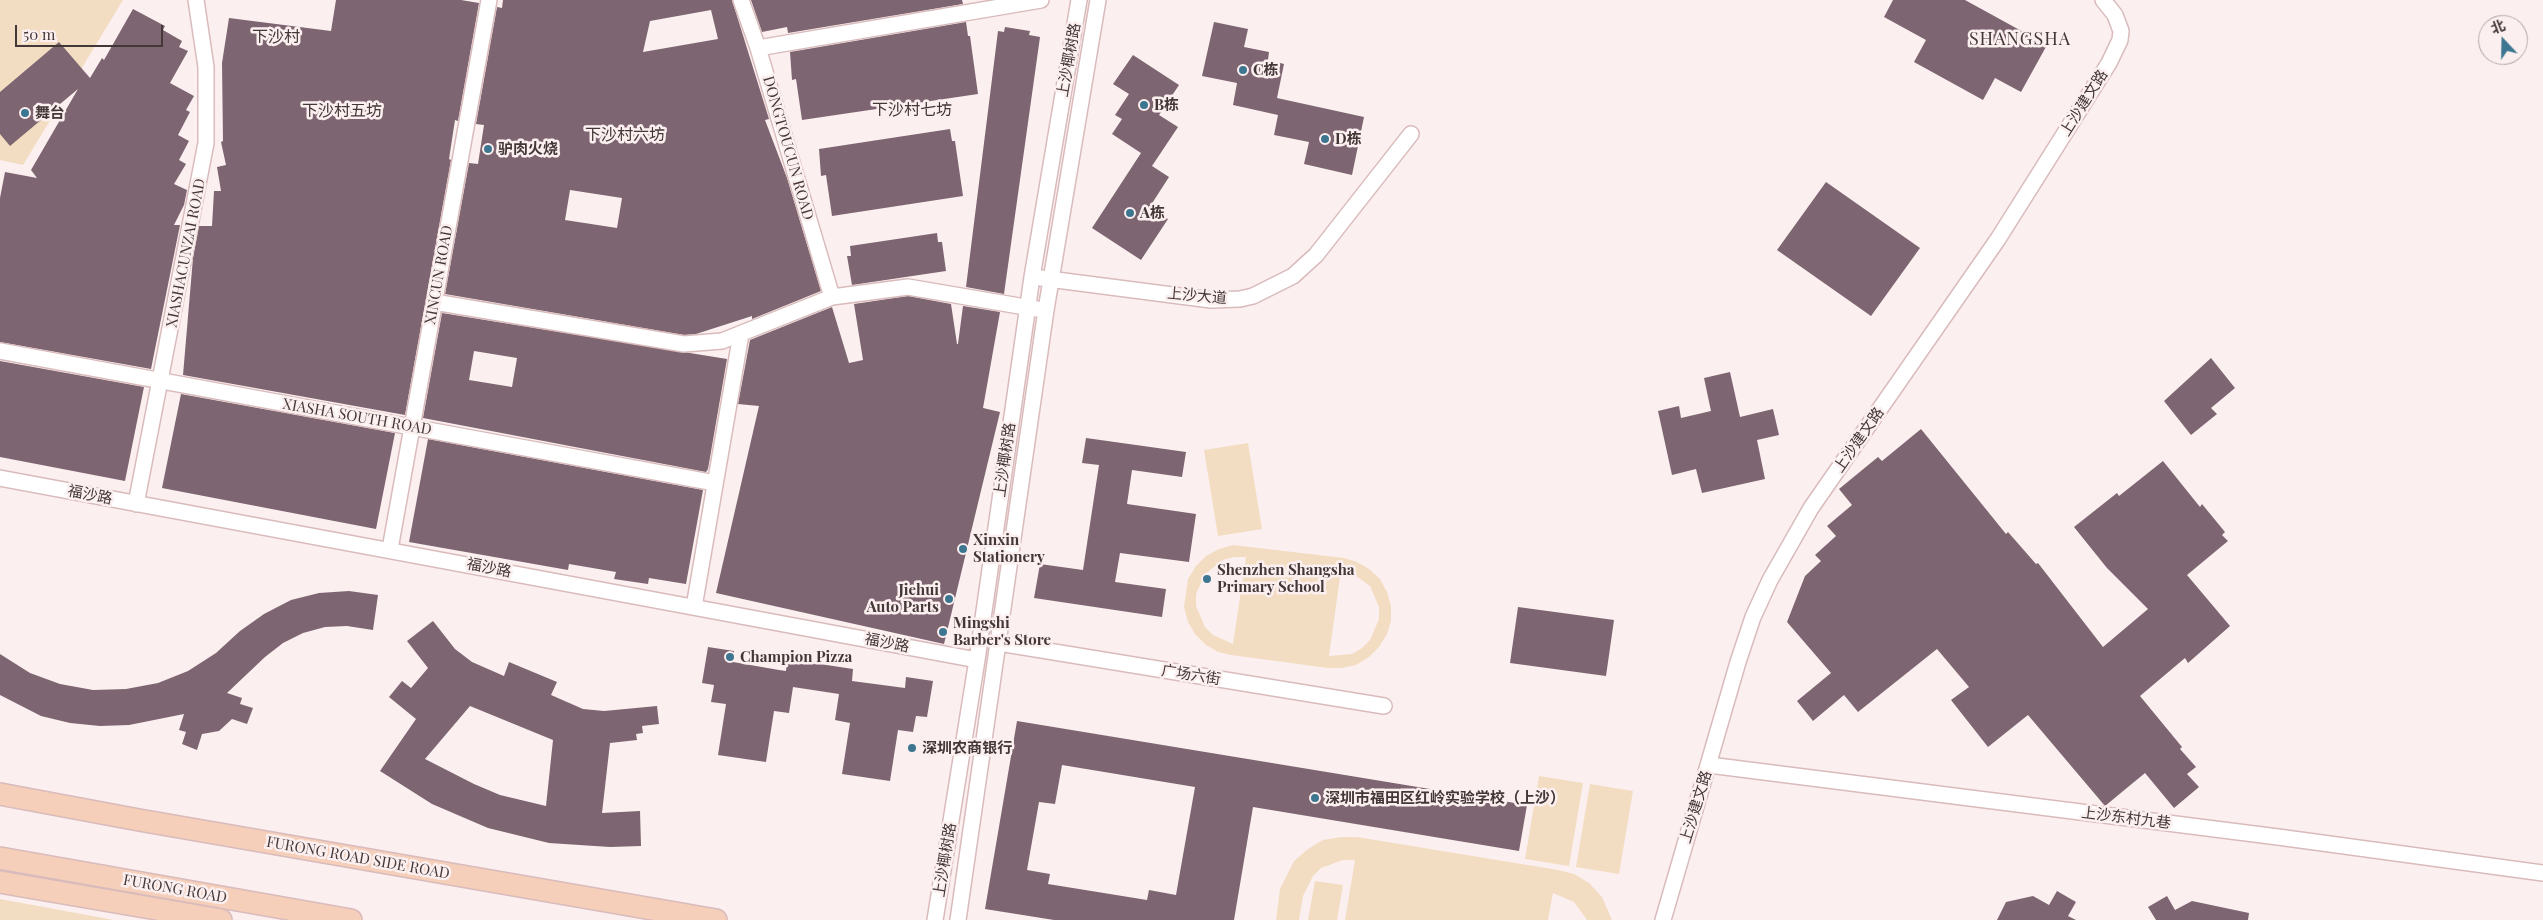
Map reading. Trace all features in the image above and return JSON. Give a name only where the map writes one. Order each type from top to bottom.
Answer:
[{"type":"street","name":"XIASHACUNZAI ROAD","points":[[136,504],[206,143],[206,67],[196,0]]},
{"type":"street","name":"XINCUN ROAD","points":[[390,549],[489,0]]},
{"type":"street","name":"DONGTOUCUN ROAD","points":[[741,0],[758,48],[832,297]]},
{"type":"street","points":[[758,48],[1041,0]]},
{"type":"street","name":"上沙椰树路","points":[[935,920],[977,660],[1027,307],[1080,0]]},
{"type":"street","name":"上沙椰树路","points":[[958,920],[1046,310],[1098,0]]},
{"type":"street","name":"上沙建文路","points":[[1663,920],[1754,617],[1790,542],[1811,508],[1998,239],[2115,52],[2120,40],[2119,22],[2103,0]]},
{"type":"street","name":"上沙大道","points":[[1032,277],[1211,300],[1240,299],[1253,296],[1293,276],[1316,255],[1411,134]]},
{"type":"street","points":[[434,302],[684,344],[722,341],[832,297],[917,287],[1046,310]]},
{"type":"street","points":[[694,607],[741,334]]},
{"type":"street","name":"XIASHA SOUTH ROAD","points":[[0,351],[715,483]]},
{"type":"street","name":"福沙路","points":[[0,478],[390,549],[977,660]]},
{"type":"street","name":"广场六街","points":[[999,643],[1384,706]]},
{"type":"street","name":"上沙东村九巷","points":[[1709,765],[2287,838],[2543,873]]},
{"type":"street","name":"FURONG ROAD SIDE ROAD","points":[[0,794],[139,820],[716,920]]},
{"type":"street","name":"FURONG ROAD","points":[[0,858],[351,920]]},
{"type":"street","name":"FURONG ROAD","points":[[0,882],[221,920]]},
{"type":"shaded area","points":[[0,0],[123,0],[23,165],[0,160]]},
{"type":"shaded area","points":[[1248,443],[1262,529],[1218,536],[1204,450]]},
{"type":"shaded area","points":[[1233,545],[1344,558],[1357,562],[1369,569],[1380,579],[1387,592],[1391,606],[1391,621],[1387,634],[1379,647],[1369,657],[1356,665],[1342,668],[1328,668],[1218,652],[1206,645],[1195,634],[1188,622],[1184,607],[1188,579],[1196,566],[1206,556],[1219,549]],"holes":[[[1234,557],[1246,557],[1233,644],[1213,635],[1205,627],[1196,606],[1196,594],[1205,574],[1223,560]],[[1341,570],[1352,573],[1370,586],[1379,607],[1379,619],[1370,640],[1362,648],[1352,654],[1329,656]]]},
{"type":"shaded area","points":[[1539,776],[1583,783],[1569,866],[1525,859]]},
{"type":"shaded area","points":[[1590,784],[1633,791],[1619,874],[1576,867]]},
{"type":"shaded area","points":[[1357,837],[1574,874],[1589,883],[1602,897],[1612,920],[1587,920],[1574,902],[1553,893],[1548,920],[1345,920],[1355,860],[1343,860],[1321,868],[1313,876],[1303,896],[1299,920],[1276,920],[1280,889],[1294,861],[1308,849],[1323,840]]},
{"type":"shaded area","points":[[1315,881],[1343,885],[1337,920],[1308,920]]},
{"type":"shaded area","points":[[0,899],[114,920],[0,920]]},
{"type":"building","points":[[336,0],[461,0],[479,3],[458,121],[455,120],[449,159],[451,160],[405,415],[183,375],[193,258],[199,226],[212,226],[214,191],[221,191],[217,167],[226,165],[221,142],[223,141],[222,63],[229,18],[331,31]]},
{"type":"building","points":[[503,0],[732,0],[769,119],[765,120],[787,178],[821,291],[752,319],[752,316],[696,334],[684,335],[445,294],[469,163],[478,164],[484,125],[476,124],[497,7],[502,8]],"holes":[[[711,10],[718,39],[643,52],[650,21]],[[570,190],[622,198],[617,228],[565,220]]]},
{"type":"building","points":[[751,0],[962,0],[963,4],[788,33],[787,27],[762,32]]},
{"type":"building","points":[[1893,0],[1965,0],[2047,45],[2021,92],[1995,78],[1983,100],[1914,62],[1926,40],[1884,17]]},
{"type":"building","points":[[133,9],[165,26],[163,30],[182,41],[179,47],[188,51],[170,83],[194,96],[186,110],[190,112],[178,135],[189,141],[179,160],[186,164],[174,184],[187,190],[184,205],[174,225],[180,225],[151,369],[0,342],[0,198],[5,172],[37,178],[31,170],[78,89],[10,146],[0,134],[0,92],[59,42],[90,78],[102,58],[104,60]]},
{"type":"building","points":[[966,22],[968,36],[970,36],[978,94],[802,120],[796,79],[792,80],[790,52]]},
{"type":"building","points":[[1214,22],[1248,29],[1244,47],[1269,52],[1268,60],[1284,64],[1277,98],[1364,117],[1352,175],[1304,164],[1309,142],[1274,135],[1278,115],[1233,105],[1237,83],[1202,76]]},
{"type":"building","points":[[1005,27],[1030,31],[1029,35],[1040,37],[1004,294],[966,287],[998,31],[1004,32]]},
{"type":"building","points":[[1133,55],[1179,85],[1159,115],[1178,127],[1152,166],[1169,177],[1149,208],[1168,219],[1141,260],[1092,228],[1141,153],[1112,134],[1122,119],[1115,115],[1129,94],[1113,84]]},
{"type":"building","points":[[950,129],[952,141],[955,141],[963,196],[832,216],[826,175],[821,176],[819,149]]},
{"type":"building","points":[[1826,182],[1920,248],[1871,316],[1777,250]]},
{"type":"building","points":[[937,233],[938,242],[942,242],[946,271],[852,285],[847,256],[851,256],[850,246]]},
{"type":"building","points":[[908,296],[951,304],[957,344],[963,306],[1000,312],[983,408],[1000,412],[944,644],[716,593],[759,406],[738,404],[750,340],[832,307],[849,363],[863,360],[854,304]]},
{"type":"building","points":[[442,313],[727,359],[706,472],[423,418]],"holes":[[[474,351],[517,358],[512,387],[469,380]]]},
{"type":"building","points":[[2211,358],[2235,388],[2211,408],[2217,414],[2191,435],[2164,401]]},
{"type":"building","points":[[0,361],[144,387],[125,481],[0,457]]},
{"type":"building","points":[[1730,372],[1740,417],[1773,409],[1779,435],[1757,440],[1765,479],[1702,493],[1696,469],[1672,475],[1658,411],[1679,406],[1681,418],[1711,411],[1704,378]]},
{"type":"building","points":[[181,394],[395,433],[376,529],[162,488]]},
{"type":"building","points":[[1921,429],[2006,534],[2008,532],[2036,564],[2038,563],[2103,647],[2148,609],[2107,568],[2074,527],[2117,493],[2119,496],[2163,461],[2200,507],[2202,504],[2225,532],[2222,535],[2228,541],[2187,575],[2230,626],[2188,663],[2185,658],[2140,696],[2196,767],[2187,774],[2199,787],[2174,808],[2145,773],[2105,806],[2028,715],[1988,747],[1951,700],[1969,687],[1937,649],[1858,712],[1844,695],[1813,721],[1797,701],[1831,673],[1787,622],[1805,576],[1821,561],[1815,555],[1836,536],[1827,526],[1852,505],[1839,489],[1878,457],[1882,461]]},
{"type":"building","points":[[1086,438],[1186,452],[1182,477],[1132,470],[1127,504],[1196,514],[1189,562],[1120,553],[1115,582],[1166,589],[1162,617],[1034,598],[1040,564],[1083,570],[1099,465],[1082,463]]},
{"type":"building","points":[[428,439],[703,490],[686,584],[649,578],[648,584],[614,579],[616,572],[569,564],[568,570],[409,542]]},
{"type":"building","points":[[349,591],[378,595],[373,630],[347,626],[325,627],[303,633],[283,643],[265,657],[227,693],[242,698],[240,704],[253,708],[247,724],[232,719],[219,731],[202,734],[197,750],[182,744],[186,732],[179,730],[184,714],[129,725],[100,726],[70,723],[41,716],[0,695],[0,654],[30,673],[60,684],[93,690],[126,689],[158,683],[188,671],[216,653],[240,631],[264,614],[291,600],[319,593]]},
{"type":"building","points":[[1518,607],[1614,620],[1606,676],[1510,663]]},
{"type":"building","points":[[433,621],[455,649],[472,662],[504,676],[509,662],[557,682],[551,695],[583,709],[604,711],[657,706],[659,724],[642,726],[643,733],[636,734],[637,740],[610,743],[602,813],[640,811],[641,846],[610,847],[549,843],[488,828],[432,804],[380,771],[416,719],[389,697],[402,681],[411,688],[428,668],[407,641]],"holes":[[[470,706],[553,740],[546,806],[500,795],[425,759]]]},
{"type":"building","points":[[708,647],[734,651],[733,662],[779,670],[786,671],[787,659],[853,669],[852,681],[905,688],[906,677],[933,681],[927,717],[916,716],[913,732],[898,730],[890,781],[842,774],[850,723],[835,720],[839,694],[793,687],[789,713],[774,711],[766,762],[718,755],[726,704],[711,702],[714,685],[702,683]]},
{"type":"building","points":[[1017,721],[1527,805],[1519,851],[1253,807],[1234,920],[1054,920],[985,909]],"holes":[[[1062,765],[1195,787],[1176,895],[1149,890],[1147,900],[1048,884],[1050,874],[1027,870],[1039,802],[1055,804]]]},
{"type":"building","points":[[2057,891],[2076,902],[2068,916],[2076,920],[1997,920],[2006,902],[2033,896],[2049,905]]},
{"type":"building","points":[[2167,896],[2175,910],[2192,901],[2249,913],[2248,920],[2156,920],[2148,907]]},
{"type":"place","name":"C栋","points":[[1243,70]]},
{"type":"place","name":"B栋","points":[[1144,105]]},
{"type":"place","name":"舞台","points":[[25,113]]},
{"type":"place","name":"D栋","points":[[1325,139]]},
{"type":"place","name":"驴肉火烧","points":[[488,149]]},
{"type":"place","name":"A栋","points":[[1130,213]]},
{"type":"place","name":"Xinxin Stationery","points":[[963,549]]},
{"type":"place","name":"Shenzhen Shangsha Primary School","points":[[1207,579]]},
{"type":"place","name":"Jiehui Auto Parts","points":[[949,599]]},
{"type":"place","name":"Mingshi Barber's Store","points":[[943,632]]},
{"type":"place","name":"Champion Pizza","points":[[730,657]]},
{"type":"place","name":"深圳农商银行","points":[[912,748]]},
{"type":"place","name":"深圳市福田区红岭实验学校（上沙）","points":[[1315,798]]},
{"type":"district","name":"下沙村","points":[[276,37]]},
{"type":"district","name":"SHANGSHA","points":[[2020,39]]},
{"type":"district","name":"下沙村七坊","points":[[912,110]]},
{"type":"district","name":"下沙村五坊","points":[[342,111]]},
{"type":"district","name":"下沙村六坊","points":[[625,135]]}]
